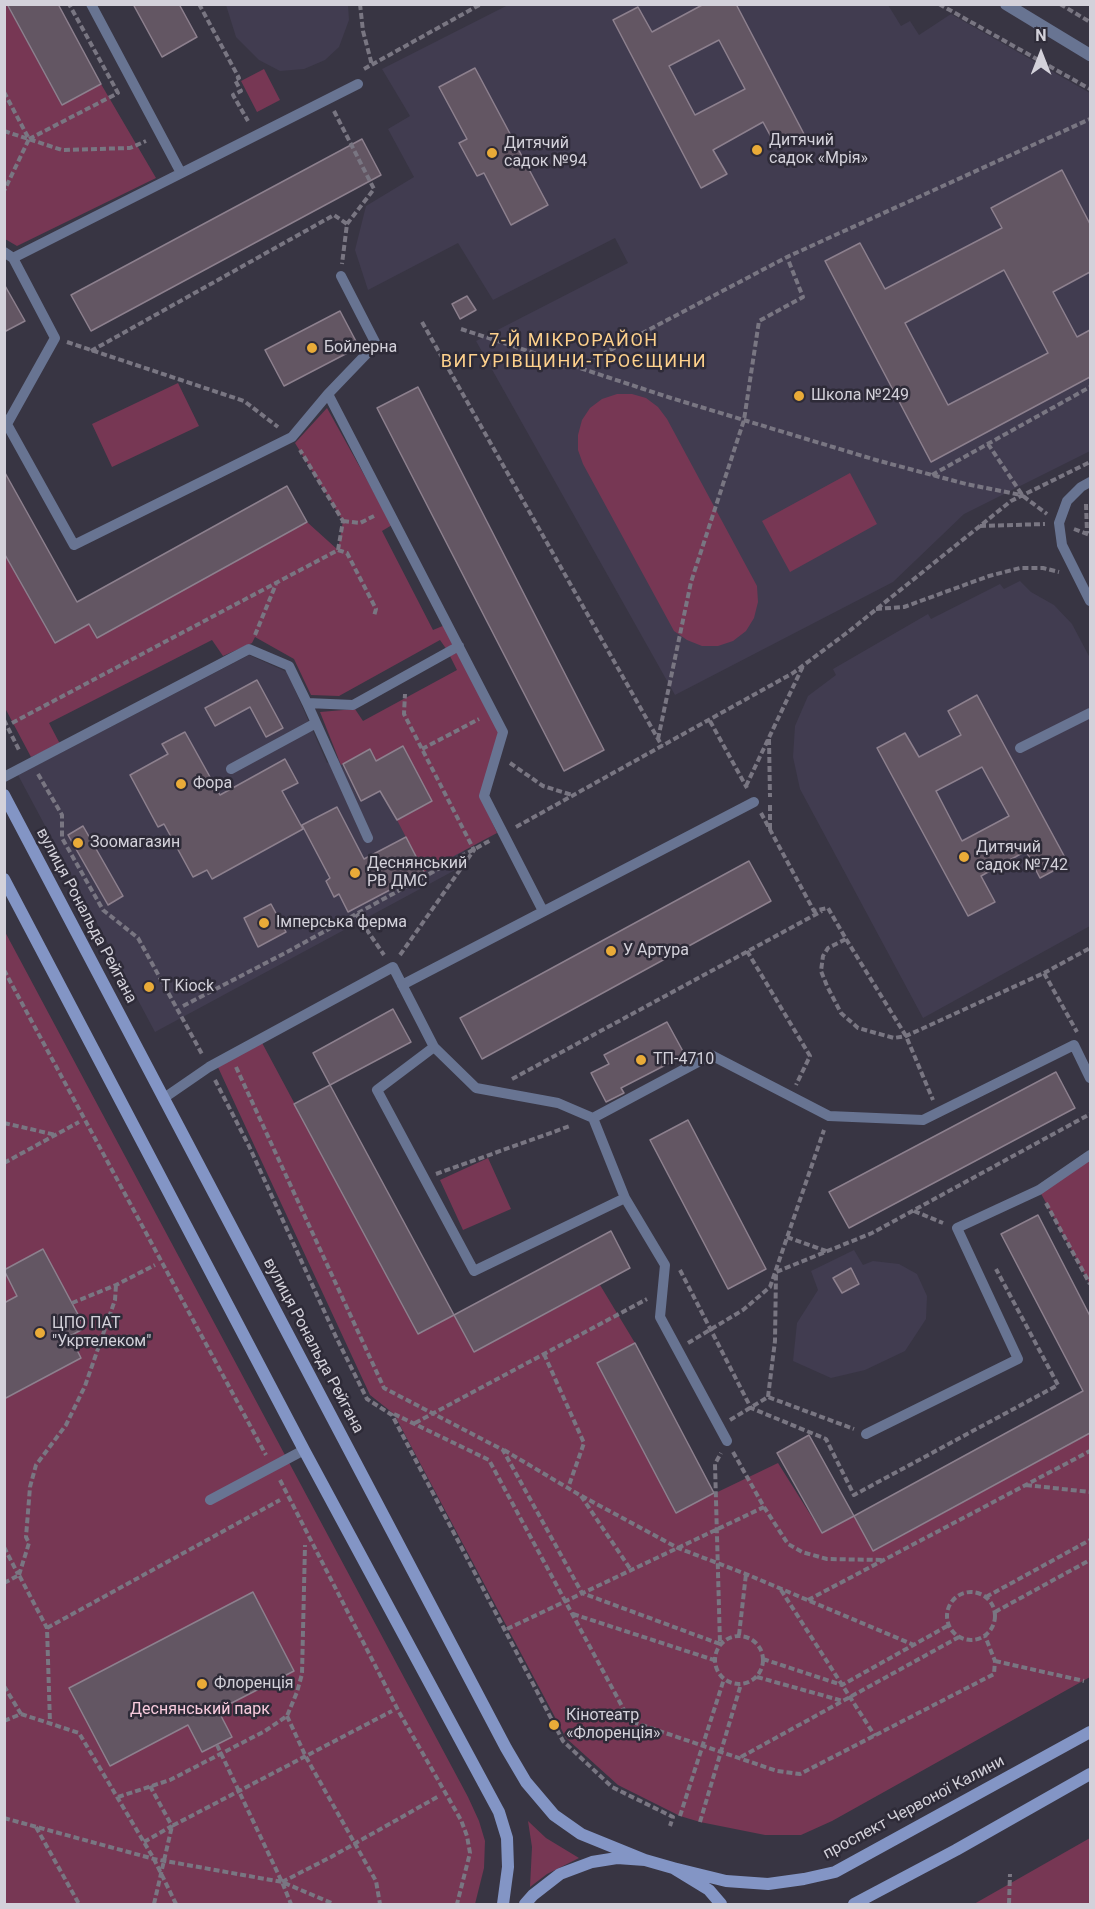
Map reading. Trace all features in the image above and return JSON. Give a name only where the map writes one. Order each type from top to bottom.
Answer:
[{"type":"main road","name":"вулиця Рональда Рейгана","points":[[4,795],[501,1739],[526,1782],[554,1815],[582,1834],[645,1860]]},
{"type":"main road","points":[[4,879],[304,1450],[499,1812],[507,1838],[508,1867],[503,1905]]},
{"type":"main road","name":"проспект Червоної Калини","points":[[673,1868],[726,1881],[768,1884],[836,1872],[1090,1732]]},
{"type":"main road","points":[[854,1905],[1090,1774]]},
{"type":"main road","points":[[525,1905],[533,1895],[560,1874],[592,1862],[616,1858],[645,1860],[673,1868],[709,1890],[721,1905]]},
{"type":"street","points":[[1006,4],[1090,55]]},
{"type":"lane","points":[[91,4],[181,173]]},
{"type":"lane","points":[[341,276],[376,344],[327,394],[291,437],[74,545],[6,422],[55,338],[8,255],[181,173],[358,84]]},
{"type":"lane","points":[[327,394],[503,732],[484,796],[543,911]]},
{"type":"lane","points":[[1088,484],[1067,501],[1059,523],[1062,545],[1090,601]]},
{"type":"lane","points":[[307,703],[353,705],[459,646]]},
{"type":"lane","points":[[4,777],[249,650],[289,666],[368,838]]},
{"type":"lane","points":[[1020,748],[1090,713]]},
{"type":"lane","points":[[231,769],[316,723]]},
{"type":"lane","points":[[402,985],[754,802]]},
{"type":"lane","points":[[164,1098],[209,1067],[393,967],[434,1047],[476,1088],[558,1103],[593,1118],[625,1198],[665,1265],[660,1317],[727,1441]]},
{"type":"lane","points":[[593,1118],[711,1055],[829,1116],[923,1120],[1074,1045],[1090,1078]]},
{"type":"lane","points":[[434,1047],[377,1090],[474,1271],[625,1198]]},
{"type":"lane","points":[[866,1434],[1018,1359],[957,1228],[1039,1190],[1090,1155]]},
{"type":"lane","points":[[210,1500],[304,1450]]},
{"type":"path","points":[[4,191],[29,139],[118,93],[69,4]]},
{"type":"path","points":[[199,4],[239,78],[235,80],[241,91],[233,95],[248,121]]},
{"type":"path","points":[[360,4],[363,31],[372,65]]},
{"type":"path","points":[[358,84],[359,72],[481,4]]},
{"type":"path","points":[[939,4],[1090,89]]},
{"type":"path","points":[[1060,4],[1090,22]]},
{"type":"path","points":[[4,92],[29,139]]},
{"type":"path","points":[[327,99],[374,189],[347,224],[341,276]]},
{"type":"path","points":[[577,367],[787,257],[1090,118]]},
{"type":"path","points":[[4,131],[62,150],[130,148],[160,135]]},
{"type":"path","points":[[91,351],[334,215],[347,224]]},
{"type":"path","points":[[658,739],[691,582],[744,420],[759,321],[803,297],[787,257]]},
{"type":"path","points":[[422,322],[662,746]]},
{"type":"path","points":[[461,329],[876,460],[1023,496]]},
{"type":"path","points":[[55,338],[244,401],[291,437],[343,521],[338,550]]},
{"type":"path","points":[[932,475],[1090,387]]},
{"type":"path","points":[[988,444],[1023,496],[1059,523]]},
{"type":"path","points":[[503,834],[793,673],[1011,501],[1090,462]]},
{"type":"path","points":[[1087,533],[1088,484]]},
{"type":"path","points":[[343,521],[360,523],[387,509]]},
{"type":"path","points":[[979,526],[1059,523]]},
{"type":"path","points":[[12,723],[338,550],[346,553],[376,609],[374,616]]},
{"type":"path","points":[[876,609],[904,607],[988,576],[1020,568],[1043,568],[1078,577]]},
{"type":"path","points":[[249,650],[277,583]]},
{"type":"path","points":[[746,786],[803,665]]},
{"type":"path","points":[[422,749],[493,712]]},
{"type":"path","points":[[404,714],[474,850]]},
{"type":"path","points":[[4,720],[26,763],[39,775],[62,814],[62,838],[103,910],[138,938],[209,1067],[249,1146],[336,1337],[367,1399],[392,1415],[563,1741],[612,1787],[673,1817],[670,1826]]},
{"type":"path","points":[[710,721],[814,911],[828,908]]},
{"type":"path","points":[[770,738],[770,831]]},
{"type":"path","points":[[497,754],[543,786],[572,795]]},
{"type":"path","points":[[183,1006],[482,845]]},
{"type":"path","points":[[356,914],[393,967],[474,850]]},
{"type":"path","points":[[828,908],[906,1036],[938,1112]]},
{"type":"path","points":[[489,1091],[828,908]]},
{"type":"path","points":[[846,939],[828,948],[821,965],[823,977],[842,1013],[858,1028],[894,1038],[906,1036],[1044,973],[1090,948]]},
{"type":"path","points":[[747,951],[810,1056],[791,1096]]},
{"type":"path","points":[[4,970],[273,1467],[399,1712],[460,1820],[467,1836],[470,1853],[457,1905]]},
{"type":"path","points":[[1044,973],[1079,1036]]},
{"type":"path","points":[[231,1055],[384,1388],[503,1450],[581,1496],[678,1548],[746,1574],[914,1645]]},
{"type":"path","points":[[776,1272],[872,1233],[1090,1114]]},
{"type":"path","points":[[677,1349],[743,1310],[770,1287],[829,1116]]},
{"type":"path","points":[[424,1178],[593,1118]]},
{"type":"path","points":[[4,1163],[79,1122]]},
{"type":"path","points":[[4,1123],[56,1135]]},
{"type":"path","points":[[1039,1190],[1090,1284]]},
{"type":"path","points":[[913,1211],[957,1228]]},
{"type":"path","points":[[787,1237],[827,1251]]},
{"type":"path","points":[[679,1267],[751,1408],[826,1439],[854,1495],[1058,1385],[992,1263]]},
{"type":"path","points":[[72,1303],[116,1285],[155,1265]]},
{"type":"path","points":[[719,1427],[768,1397],[775,1341],[776,1272]]},
{"type":"path","points":[[4,1583],[19,1575],[29,1543],[26,1537],[28,1507],[36,1465],[66,1425],[80,1396],[102,1341],[115,1300],[116,1285]]},
{"type":"path","points":[[415,1423],[663,1291]]},
{"type":"path","points":[[544,1354],[584,1443],[568,1488]]},
{"type":"path","points":[[768,1397],[866,1434]]},
{"type":"path","points":[[394,1414],[489,1460],[630,1722],[777,1771],[800,1774],[994,1674],[995,1661],[985,1636]]},
{"type":"path","points":[[727,1441],[788,1544],[802,1552],[827,1559],[884,1560]]},
{"type":"path","points":[[720,1644],[739,1635],[759,1645],[763,1666],[757,1677],[741,1684],[724,1679],[716,1668],[714,1660],[720,1644],[715,1464],[727,1441]]},
{"type":"path","points":[[503,1450],[582,1593],[720,1644]]},
{"type":"path","points":[[807,1600],[1090,1451]]},
{"type":"path","points":[[1025,1485],[1090,1492]]},
{"type":"path","points":[[581,1496],[631,1570]]},
{"type":"path","points":[[46,1628],[280,1500]]},
{"type":"path","points":[[507,1629],[764,1507]]},
{"type":"path","points":[[986,1597],[1090,1540]]},
{"type":"path","points":[[118,1797],[170,1780],[265,1731],[287,1716],[302,1674],[305,1545]]},
{"type":"path","points":[[4,1547],[46,1628],[50,1723]]},
{"type":"path","points":[[995,1612],[1090,1560]]},
{"type":"path","points":[[739,1635],[746,1574]]},
{"type":"path","points":[[780,1589],[875,1736]]},
{"type":"path","points":[[971,1592],[986,1597],[994,1606],[993,1626],[985,1636],[972,1640],[959,1637],[949,1625],[947,1618],[948,1610],[956,1597],[971,1592]]},
{"type":"path","points":[[573,1614],[714,1660]]},
{"type":"path","points":[[763,1659],[842,1685],[949,1625]]},
{"type":"path","points":[[740,1758],[959,1637]]},
{"type":"path","points":[[995,1661],[1084,1681]]},
{"type":"path","points":[[757,1677],[843,1701]]},
{"type":"path","points":[[680,1816],[724,1679]]},
{"type":"path","points":[[700,1822],[741,1684]]},
{"type":"path","points":[[4,1686],[21,1714]]},
{"type":"path","points":[[144,1842],[238,1790],[392,1711]]},
{"type":"path","points":[[4,1721],[21,1714],[79,1733],[154,1859],[176,1905]]},
{"type":"path","points":[[287,1716],[306,1756],[376,1881],[380,1905]]},
{"type":"path","points":[[217,1745],[291,1905]]},
{"type":"path","points":[[150,1786],[172,1826],[154,1905]]},
{"type":"path","points":[[282,1882],[439,1797]]},
{"type":"path","points":[[4,1818],[154,1859],[282,1882],[334,1905]]},
{"type":"path","points":[[36,1827],[79,1905]]},
{"type":"path","points":[[1009,1905],[1010,1874]]},
{"type":"shaded area","points":[[226,5],[348,5],[349,20],[339,47],[325,60],[304,69],[280,71],[259,60],[236,37]]},
{"type":"shaded area","points":[[508,5],[888,5],[901,26],[910,21],[919,35],[951,14],[1090,93],[1090,451],[964,514],[893,582],[675,695],[476,341],[628,263],[615,238],[493,300],[458,243],[368,290],[355,250],[366,206],[414,177],[388,129],[410,116],[382,69]]},
{"type":"shaded area","name":"Дитячий садок №742","points":[[1020,581],[1031,592],[1054,605],[1072,624],[1090,658],[1090,926],[923,1018],[800,789],[793,757],[795,726],[808,696],[836,675],[833,669],[928,614],[931,619],[1000,584],[1004,589]]},
{"type":"shaded area","points":[[249,655],[287,672],[327,763],[398,732],[470,862],[155,1032],[18,775]]},
{"type":"shaded area","points":[[854,1250],[863,1265],[873,1261],[899,1264],[917,1274],[927,1296],[926,1319],[905,1351],[865,1370],[831,1378],[793,1361],[797,1323],[818,1290],[811,1271]]},
{"type":"green space","points":[[4,5],[7,5],[62,105],[101,84],[156,178],[17,246],[5,239]]},
{"type":"green space","points":[[264,69],[280,100],[257,112],[241,81]]},
{"type":"green space","points":[[178,383],[199,426],[112,467],[92,424]]},
{"type":"green space","points":[[617,394],[632,394],[646,398],[658,407],[667,419],[757,586],[758,602],[754,618],[746,631],[733,641],[718,646],[702,646],[674,631],[583,464],[578,450],[578,435],[582,420],[590,408],[602,399]]},
{"type":"green space","points":[[327,408],[392,525],[382,531],[433,630],[445,625],[454,642],[447,650],[440,640],[339,696],[311,695],[294,659],[255,637],[252,643],[223,656],[212,640],[49,723],[60,744],[31,757],[5,708],[4,553],[55,643],[89,624],[97,638],[307,522],[338,550],[343,521],[295,443]]},
{"type":"green space","points":[[850,473],[877,524],[790,572],[762,521]]},
{"type":"green space","points":[[458,652],[499,731],[480,796],[497,833],[424,872],[397,820],[432,801],[403,747],[376,761],[369,749],[341,765],[320,712],[355,709],[363,721],[457,670],[450,656]]},
{"type":"green space","name":"Деснянський парк","points":[[4,930],[468,1797],[485,1841],[484,1868],[475,1904],[5,1904]]},
{"type":"green space","points":[[260,1039],[418,1334],[454,1315],[474,1352],[600,1285],[635,1343],[598,1364],[676,1512],[778,1463],[822,1533],[854,1516],[874,1551],[1090,1433],[1090,1677],[832,1821],[801,1835],[765,1835],[700,1822],[680,1816],[618,1785],[566,1738],[394,1414],[370,1395],[216,1063]]},
{"type":"green space","points":[[1090,1155],[1090,1284],[1039,1190]]},
{"type":"green space","points":[[488,1158],[511,1209],[463,1230],[440,1180]]},
{"type":"green space","points":[[528,1821],[546,1838],[579,1858],[547,1874],[530,1887],[532,1847]]},
{"type":"green space","points":[[1090,1838],[1090,1904],[974,1904]]},
{"type":"building","points":[[7,4],[58,4],[101,84],[62,105]]},
{"type":"building","points":[[133,4],[179,4],[197,37],[162,57]]},
{"type":"building","points":[[704,4],[736,4],[804,134],[777,148],[763,122],[713,150],[727,174],[701,188],[613,20],[638,7],[652,32]],"holes":[[[719,40],[745,89],[695,115],[669,66]]]},
{"type":"building","points":[[475,68],[548,205],[511,225],[484,173],[477,176],[459,143],[467,139],[439,87]]},
{"type":"building","points":[[362,139],[381,175],[91,331],[71,295]]},
{"type":"building","points":[[1062,170],[1090,224],[1090,272],[1053,292],[1077,337],[1090,330],[1090,377],[931,462],[825,261],[860,243],[885,289],[1002,228],[991,208]],"holes":[[[1004,270],[1048,353],[948,405],[905,323]]]},
{"type":"building","points":[[4,284],[25,321],[4,332]]},
{"type":"building","points":[[467,296],[476,310],[460,319],[452,304]]},
{"type":"building","name":"Бойлерна","points":[[340,311],[359,347],[284,386],[265,350]]},
{"type":"building","points":[[418,387],[604,750],[564,771],[377,408]]},
{"type":"building","points":[[4,471],[77,602],[287,486],[307,522],[97,638],[89,624],[55,643],[4,553]]},
{"type":"building","points":[[257,680],[283,728],[266,737],[250,707],[215,726],[205,708]]},
{"type":"building","points":[[977,695],[1068,863],[1040,878],[1026,851],[981,876],[995,902],[968,916],[877,748],[905,733],[919,757],[961,735],[948,711]],"holes":[[[982,767],[1009,816],[962,841],[936,791]]]},
{"type":"building","points":[[185,732],[220,795],[285,759],[298,783],[282,791],[303,829],[212,879],[207,870],[193,877],[164,824],[158,827],[130,775],[168,754],[162,744]]},
{"type":"building","points":[[403,746],[432,801],[397,820],[380,791],[361,801],[343,764],[370,749],[376,761]]},
{"type":"building","points":[[337,807],[364,859],[406,837],[424,872],[348,912],[339,894],[334,897],[326,881],[330,878],[302,825]]},
{"type":"building","points":[[83,826],[123,896],[108,905],[68,835]]},
{"type":"building","points":[[749,861],[771,901],[482,1059],[460,1018]]},
{"type":"building","name":"Імперська ферма","points":[[271,904],[286,932],[258,947],[244,918]]},
{"type":"building","points":[[393,1009],[411,1042],[330,1085],[313,1053]]},
{"type":"building","name":"ТП-4710","points":[[667,1022],[685,1055],[621,1088],[624,1093],[606,1102],[591,1073],[609,1064],[604,1055]]},
{"type":"building","points":[[1056,1072],[1075,1108],[849,1228],[829,1192]]},
{"type":"building","points":[[330,1085],[454,1315],[418,1334],[294,1104]]},
{"type":"building","points":[[688,1120],[766,1269],[728,1289],[650,1140]]},
{"type":"building","points":[[1038,1215],[1090,1316],[1090,1433],[873,1551],[854,1516],[1083,1391],[1001,1234]]},
{"type":"building","points":[[611,1231],[630,1268],[474,1352],[454,1315]]},
{"type":"building","name":"ЦПО ПАТ \"Укртелеком\"","points":[[43,1249],[81,1320],[77,1323],[81,1330],[70,1336],[81,1358],[4,1399],[4,1303],[17,1296],[4,1270]]},
{"type":"building","points":[[851,1268],[859,1284],[842,1293],[833,1278]]},
{"type":"building","points":[[635,1343],[714,1493],[676,1513],[597,1363]]},
{"type":"building","points":[[809,1435],[854,1516],[822,1533],[777,1453]]},
{"type":"building","points":[[253,1592],[294,1671],[218,1710],[232,1737],[202,1752],[188,1725],[110,1766],[69,1688]]},
{"type":"place","name":"Дитячий садок «Мрія»","points":[[757,150]]},
{"type":"place","name":"Дитячий садок №94","points":[[492,153]]},
{"type":"place","name":"Бойлерна","points":[[312,348]]},
{"type":"place","name":"Школа №249","points":[[799,396]]},
{"type":"place","name":"Фора","points":[[181,784]]},
{"type":"place","name":"Зоомагазин","points":[[78,843]]},
{"type":"place","name":"Дитячий садок №742","points":[[964,857]]},
{"type":"place","name":"Деснянський РВ ДМС","points":[[355,873]]},
{"type":"place","name":"Імперська ферма","points":[[264,923]]},
{"type":"place","name":"У Артура","points":[[611,951]]},
{"type":"place","name":"T Kiock","points":[[149,987]]},
{"type":"place","name":"ТП-4710","points":[[641,1060]]},
{"type":"place","name":"ЦПО ПАТ \"Укртелеком\"","points":[[40,1333]]},
{"type":"place","name":"Флоренція","points":[[202,1684]]},
{"type":"place","name":"Кінотеатр «Флоренція»","points":[[554,1725]]},
{"type":"district","name":"7-Й МІКРОРАЙОН ВИГУРІВЩИНИ-ТРОЄЩИНИ","points":[[574,351]]}]
